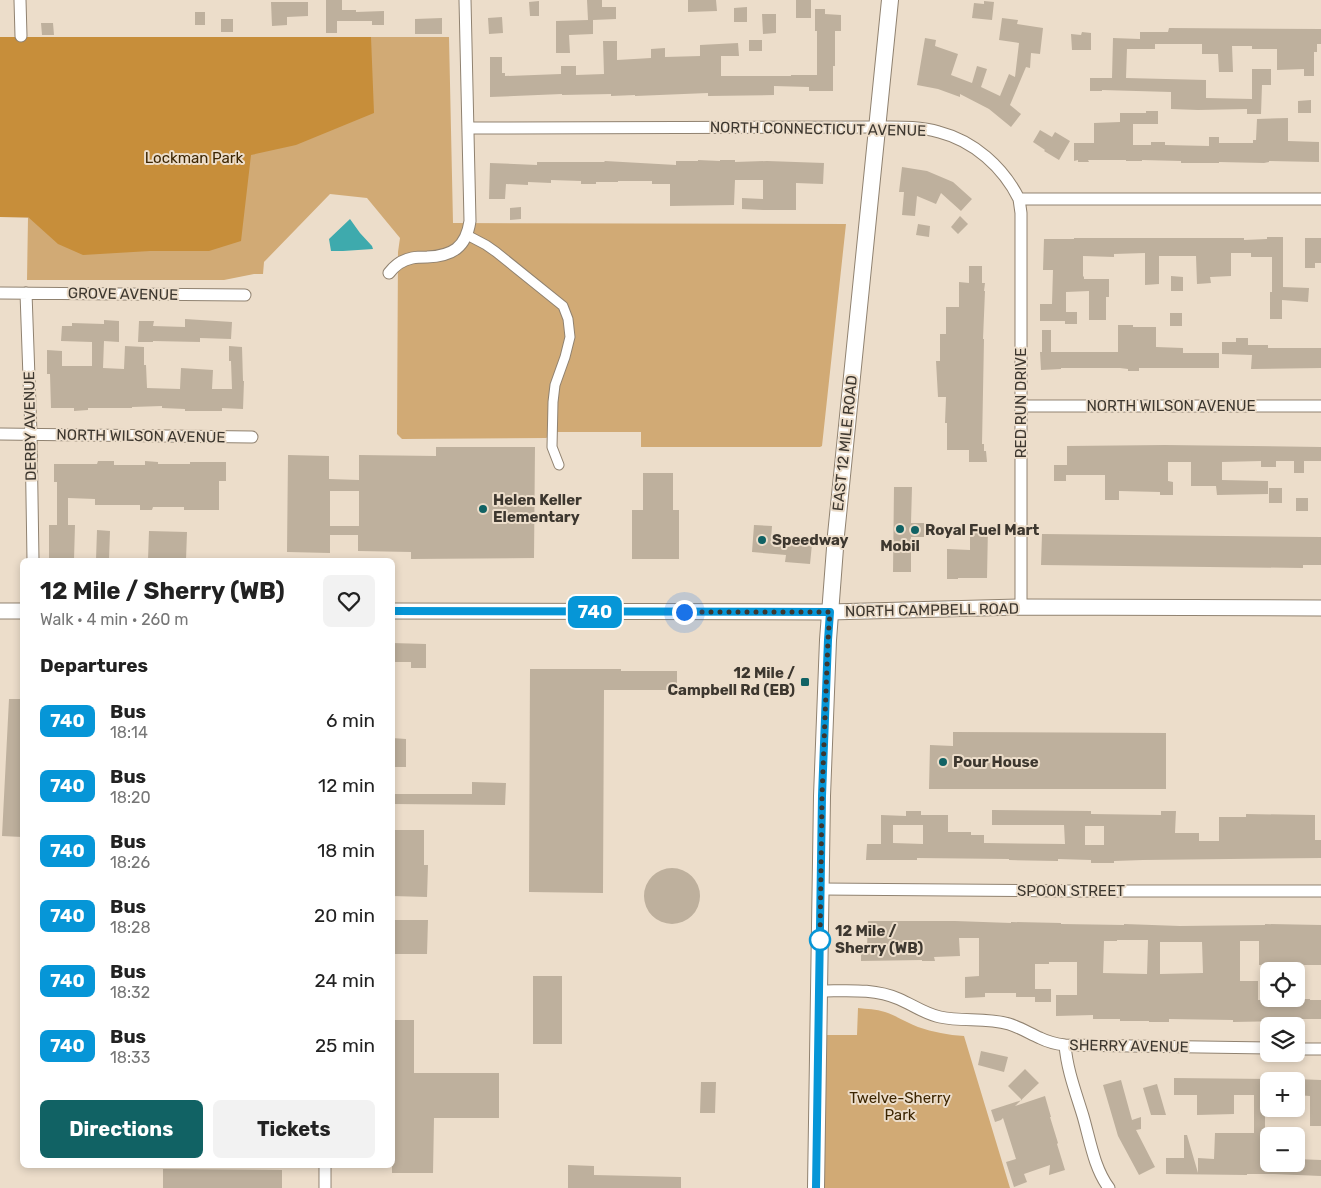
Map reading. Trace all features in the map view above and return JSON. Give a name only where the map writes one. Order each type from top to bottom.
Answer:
[{"type":"main road","name":"EAST 12 MILE ROAD","points":[[816,1188],[822,796],[828,640],[836,534],[890,0]]},
{"type":"street","points":[[20,0],[21,36]]},
{"type":"street","points":[[389,273],[402,261],[412,258],[442,256],[452,252],[461,245],[467,235],[470,221],[465,0]]},
{"type":"street","name":"NORTH CONNECTICUT AVENUE","points":[[468,128],[922,128],[960,140],[984,154],[1012,184],[1020,199]]},
{"type":"street","points":[[1020,199],[1321,199]]},
{"type":"street","name":"RED RUN DRIVE","points":[[1020,199],[1021,608]]},
{"type":"street","points":[[467,235],[496,252],[562,306],[568,318],[570,337],[553,402],[552,447],[559,465]]},
{"type":"street","name":"GROVE AVENUE","points":[[0,293],[245,295]]},
{"type":"street","name":"DERBY AVENUE","points":[[26,293],[33,558]]},
{"type":"street","name":"NORTH WILSON AVENUE","points":[[1021,406],[1321,406]]},
{"type":"street","name":"NORTH WILSON AVENUE","points":[[0,434],[252,437]]},
{"type":"street","name":"NORTH CAMPBELL ROAD","points":[[395,611],[830,612],[1021,608],[1321,608]]},
{"type":"street","points":[[0,611],[20,611]]},
{"type":"street","name":"SPOON STREET","points":[[821,889],[1321,891]]},
{"type":"street","name":"SHERRY AVENUE","points":[[820,991],[882,993],[900,999],[922,1011],[941,1017],[993,1020],[1009,1024],[1041,1039],[1065,1046],[1260,1048]]},
{"type":"street","points":[[1065,1046],[1069,1069],[1095,1158],[1109,1188]]},
{"type":"street","points":[[1305,1048],[1321,1049]]},
{"type":"street","points":[[325,1168],[325,1188]]},
{"type":"green space","name":"Lockman Park","points":[[0,37],[449,37],[453,223],[846,224],[822,446],[641,447],[641,432],[557,432],[546,438],[402,439],[397,434],[398,252],[400,238],[367,198],[330,194],[264,262],[263,274],[224,280],[27,280],[28,218],[0,217]]},
{"type":"green space","points":[[0,37],[371,37],[374,113],[296,145],[251,155],[241,241],[209,251],[150,251],[83,255],[58,244],[28,217],[0,217]]},
{"type":"green space","name":"Twelve-Sherry Park","points":[[858,1008],[885,1012],[929,1030],[964,1036],[1010,1188],[818,1188],[820,1035],[857,1035]]},
{"type":"water","points":[[350,219],[373,249],[331,251],[329,239]]},
{"type":"building","points":[[326,0],[342,0],[342,10],[356,10],[356,12],[384,11],[384,25],[372,25],[372,21],[337,21],[337,33],[326,33]]},
{"type":"building","points":[[587,0],[602,0],[602,7],[616,7],[616,19],[593,20],[593,34],[569,35],[570,53],[556,53],[556,21],[588,20]]},
{"type":"building","points":[[688,0],[716,0],[717,11],[688,12]]},
{"type":"building","points":[[796,0],[811,0],[811,18],[796,18]]},
{"type":"building","points":[[539,1],[539,16],[530,16],[529,2]]},
{"type":"building","points":[[984,1],[994,2],[992,20],[972,18],[974,3],[984,4]]},
{"type":"building","points":[[271,2],[308,2],[308,16],[287,17],[287,25],[272,26]]},
{"type":"building","points":[[747,7],[747,22],[734,22],[734,8]]},
{"type":"building","points":[[815,9],[825,9],[825,14],[841,15],[841,31],[835,31],[833,91],[809,91],[809,87],[774,86],[774,95],[708,96],[708,93],[611,96],[611,94],[562,94],[490,97],[490,57],[502,57],[502,73],[505,73],[505,76],[561,74],[561,66],[576,66],[576,75],[604,74],[603,41],[617,41],[617,60],[651,58],[651,49],[665,48],[665,57],[700,56],[700,45],[738,43],[739,56],[721,56],[721,76],[817,75]]},
{"type":"building","points":[[195,12],[205,12],[205,25],[195,25]]},
{"type":"building","points":[[762,14],[776,14],[776,33],[763,34]]},
{"type":"building","points":[[502,17],[503,33],[489,34],[488,18]]},
{"type":"building","points":[[442,18],[442,34],[415,34],[415,19]]},
{"type":"building","points":[[1002,18],[1018,20],[1017,24],[1043,28],[1040,54],[1031,53],[1030,68],[1026,67],[1010,105],[1021,114],[1011,127],[989,109],[960,94],[960,97],[938,89],[917,85],[925,38],[936,40],[935,46],[958,54],[951,75],[972,83],[977,66],[987,69],[981,87],[1000,96],[1009,74],[1015,77],[1019,43],[999,40]]},
{"type":"building","points":[[221,19],[233,19],[233,32],[221,32]]},
{"type":"building","points":[[41,23],[53,23],[54,35],[42,35]]},
{"type":"building","points":[[1169,28],[1321,29],[1321,44],[1317,44],[1317,52],[1314,52],[1314,76],[1304,76],[1304,69],[1277,70],[1277,49],[1252,49],[1252,46],[1232,46],[1233,72],[1219,72],[1218,54],[1202,54],[1202,44],[1155,44],[1155,49],[1127,49],[1126,78],[1206,80],[1206,98],[1252,99],[1252,69],[1271,69],[1271,85],[1262,85],[1261,114],[1247,114],[1247,109],[1171,109],[1171,92],[1090,91],[1090,78],[1112,78],[1113,38],[1140,39],[1140,32],[1168,32]]},
{"type":"building","points":[[1082,32],[1091,33],[1091,50],[1072,50],[1071,34],[1081,35]]},
{"type":"building","points":[[749,40],[762,40],[762,51],[749,51]]},
{"type":"building","points":[[1311,100],[1311,113],[1298,113],[1298,101]]},
{"type":"building","points":[[1146,111],[1158,111],[1158,124],[1133,124],[1133,145],[1151,145],[1151,142],[1165,142],[1165,145],[1209,146],[1209,137],[1219,137],[1219,143],[1253,143],[1253,140],[1256,140],[1257,119],[1288,118],[1288,141],[1319,142],[1319,162],[1181,163],[1181,161],[1142,160],[1074,161],[1074,143],[1094,143],[1094,123],[1120,122],[1120,113],[1146,113]]},
{"type":"building","points":[[1040,130],[1052,137],[1055,132],[1070,141],[1059,160],[1033,142]]},
{"type":"building","points":[[605,161],[676,165],[676,161],[824,163],[823,184],[796,183],[796,210],[742,209],[742,198],[763,199],[763,180],[735,180],[734,205],[670,206],[670,184],[652,184],[652,181],[581,184],[581,181],[551,180],[551,183],[528,182],[528,185],[506,184],[505,199],[489,199],[490,163],[537,165],[537,162]]},
{"type":"building","points":[[902,167],[927,171],[953,182],[972,199],[961,211],[941,193],[936,204],[917,196],[915,216],[902,215],[904,192],[899,192]]},
{"type":"building","points":[[521,207],[521,219],[510,220],[510,208]]},
{"type":"building","points":[[960,216],[968,224],[958,234],[951,227]]},
{"type":"building","points":[[918,224],[930,226],[929,237],[916,235]]},
{"type":"building","points":[[1267,237],[1283,237],[1283,287],[1309,288],[1308,302],[1282,300],[1282,319],[1270,319],[1272,257],[1251,257],[1251,253],[1231,253],[1231,276],[1210,277],[1211,283],[1197,284],[1196,256],[1159,256],[1159,284],[1145,285],[1145,253],[1114,254],[1114,257],[1083,256],[1084,279],[1109,279],[1109,297],[1106,297],[1106,320],[1089,320],[1089,291],[1066,292],[1066,312],[1077,312],[1077,324],[1065,324],[1065,321],[1040,321],[1040,304],[1052,304],[1053,270],[1043,270],[1044,239],[1244,238],[1244,240],[1267,239]]},
{"type":"building","points":[[1305,238],[1321,238],[1321,263],[1315,263],[1315,268],[1305,268]]},
{"type":"building","points":[[969,266],[982,266],[982,283],[985,283],[982,444],[984,444],[984,451],[986,451],[987,462],[969,462],[969,450],[947,450],[946,397],[938,397],[936,361],[940,361],[940,334],[946,334],[946,307],[959,307],[959,282],[969,283]]},
{"type":"building","points":[[1171,276],[1183,277],[1183,291],[1171,291]]},
{"type":"building","points":[[1170,313],[1182,313],[1182,326],[1170,326]]},
{"type":"building","points":[[185,319],[232,322],[231,339],[200,338],[200,342],[138,342],[139,321],[154,321],[153,326],[185,327]]},
{"type":"building","points":[[104,320],[119,321],[119,342],[104,341],[103,368],[124,369],[125,346],[144,347],[147,388],[180,389],[181,368],[213,370],[212,389],[232,389],[229,346],[242,347],[243,409],[222,408],[222,411],[185,411],[185,409],[162,408],[162,406],[88,408],[88,410],[74,411],[74,408],[51,408],[50,374],[47,374],[47,350],[62,351],[62,366],[92,366],[92,342],[61,341],[62,326],[72,326],[72,323],[104,324]]},
{"type":"building","points":[[1118,325],[1156,327],[1156,347],[1183,348],[1183,353],[1219,353],[1219,368],[1139,368],[1139,371],[1128,371],[1128,369],[1120,368],[1041,370],[1042,330],[1051,330],[1051,352],[1118,352]]},
{"type":"building","points":[[1236,338],[1248,338],[1248,345],[1268,345],[1268,348],[1321,348],[1321,368],[1251,369],[1252,355],[1222,354],[1222,342],[1236,342]]},
{"type":"building","points":[[1067,446],[1321,447],[1321,461],[1304,461],[1304,473],[1294,473],[1294,461],[1276,461],[1276,467],[1261,467],[1261,461],[1222,462],[1222,480],[1268,481],[1268,494],[1217,495],[1216,486],[1191,486],[1191,462],[1168,462],[1168,481],[1173,482],[1173,495],[1160,495],[1160,492],[1119,491],[1119,500],[1105,500],[1105,475],[1066,475],[1066,481],[1054,481],[1054,465],[1067,465]]},
{"type":"building","name":"Helen Keller Elementary","points":[[436,447],[535,447],[534,558],[411,559],[411,552],[358,551],[358,535],[330,535],[330,553],[287,552],[288,455],[329,456],[329,479],[359,480],[359,455],[436,456]],"holes":[[[330,491],[359,491],[359,526],[330,526]]]},
{"type":"building","points":[[98,461],[114,461],[114,465],[145,465],[145,461],[158,462],[158,464],[226,462],[226,481],[219,481],[219,510],[184,510],[184,507],[153,507],[152,510],[140,510],[140,505],[95,505],[95,499],[68,498],[68,525],[75,525],[74,558],[49,558],[49,525],[57,525],[57,482],[54,482],[54,464],[97,464]]},
{"type":"building","points":[[643,473],[673,473],[673,510],[679,510],[679,559],[632,559],[632,510],[643,510]]},
{"type":"building","points":[[894,487],[912,487],[911,523],[924,523],[924,537],[911,537],[911,572],[893,572]]},
{"type":"building","points":[[1269,488],[1282,488],[1282,503],[1269,503]]},
{"type":"building","points":[[1296,498],[1308,498],[1308,511],[1296,511]]},
{"type":"building","points":[[754,525],[772,526],[771,540],[812,544],[810,564],[785,562],[786,555],[752,552]]},
{"type":"building","points":[[970,526],[988,526],[987,578],[947,579],[947,549],[970,550]]},
{"type":"building","points":[[97,530],[110,531],[109,558],[96,558]]},
{"type":"building","points":[[149,531],[187,532],[186,558],[148,558]]},
{"type":"building","points":[[1042,534],[1321,537],[1321,565],[1303,565],[1303,568],[1041,565]]},
{"type":"building","points":[[395,643],[426,644],[426,668],[411,668],[411,662],[395,662]]},
{"type":"building","points":[[530,669],[677,671],[677,690],[604,690],[603,893],[529,892]]},
{"type":"building","points":[[9,699],[20,699],[20,837],[2,836]]},
{"type":"building","points":[[953,732],[1166,733],[1166,789],[929,789],[930,745],[953,746]]},
{"type":"building","points":[[395,738],[406,739],[406,767],[395,767]]},
{"type":"building","points":[[472,782],[506,783],[505,805],[395,804],[395,794],[472,794]]},
{"type":"building","points":[[992,810],[1091,811],[1091,814],[1161,815],[1161,811],[1176,811],[1175,833],[1199,833],[1199,841],[1219,841],[1219,817],[1246,817],[1246,814],[1315,815],[1315,840],[1321,840],[1321,858],[1143,860],[1114,861],[1114,863],[1091,863],[1091,860],[1058,859],[1058,861],[917,858],[917,860],[866,860],[867,844],[881,844],[881,815],[906,816],[906,811],[921,811],[921,815],[948,815],[948,832],[971,832],[971,835],[984,835],[984,843],[1065,844],[1064,825],[992,825]],"holes":[[[893,825],[923,825],[923,844],[893,843]],[[1085,826],[1104,826],[1104,845],[1085,845]]]},
{"type":"building","points":[[395,830],[424,830],[424,865],[428,865],[427,897],[395,896]]},
{"type":"building","points":[[666,868],[678,868],[692,876],[700,890],[698,907],[692,916],[678,924],[666,924],[656,919],[649,912],[644,902],[644,890],[649,880],[656,873]]},
{"type":"building","points":[[395,920],[428,920],[427,954],[395,954]]},
{"type":"building","points":[[868,921],[1180,926],[1321,925],[1321,965],[1305,965],[1305,962],[1260,962],[1259,965],[1259,941],[1240,941],[1240,981],[1258,981],[1260,1007],[1305,1007],[1305,999],[1321,1000],[1321,1019],[1260,1017],[1260,1021],[1169,1019],[1169,1022],[1149,1022],[1093,1019],[1093,1015],[1056,1016],[1056,995],[1077,995],[1077,962],[1035,964],[1035,997],[1016,997],[1016,993],[985,993],[985,997],[965,998],[965,977],[979,976],[979,938],[959,938],[960,956],[934,957],[935,961],[861,961],[861,947],[867,947]],"holes":[[[1148,940],[1147,974],[1103,973],[1104,941]],[[1160,942],[1202,942],[1203,973],[1160,974]]]},
{"type":"building","points":[[533,976],[562,976],[562,1044],[533,1044]]},
{"type":"building","points":[[1035,989],[1051,989],[1051,1002],[1035,1002]]},
{"type":"building","points":[[395,1020],[414,1020],[414,1073],[499,1073],[499,1118],[434,1118],[433,1173],[392,1173],[392,1168],[395,1168]]},
{"type":"building","points":[[981,1051],[1008,1057],[1004,1072],[978,1065]]},
{"type":"building","points":[[1025,1069],[1039,1083],[1022,1100],[1008,1086]]},
{"type":"building","points":[[1174,1078],[1260,1079],[1260,1117],[1265,1117],[1265,1127],[1260,1127],[1260,1172],[1305,1172],[1305,1159],[1321,1160],[1321,1176],[1166,1174],[1166,1158],[1184,1158],[1184,1135],[1187,1135],[1198,1173],[1198,1158],[1214,1159],[1215,1133],[1254,1133],[1254,1095],[1234,1095],[1234,1114],[1197,1115],[1197,1095],[1174,1095]]},
{"type":"building","points":[[1305,1079],[1321,1080],[1321,1126],[1310,1126],[1310,1096],[1305,1096]]},
{"type":"building","points":[[1121,1080],[1132,1120],[1141,1117],[1141,1129],[1136,1130],[1155,1167],[1139,1175],[1118,1136],[1103,1085]]},
{"type":"building","points":[[701,1082],[716,1082],[715,1113],[700,1113]]},
{"type":"building","points":[[1157,1084],[1166,1115],[1151,1115],[1143,1088]]},
{"type":"building","points":[[1045,1096],[1065,1170],[1049,1175],[1050,1165],[1024,1174],[1027,1182],[1014,1187],[1006,1162],[1016,1159],[1003,1118],[995,1122],[991,1110],[1021,1100],[1015,1106]]},
{"type":"building","points":[[568,1165],[594,1166],[594,1175],[681,1177],[681,1188],[568,1188]]},
{"type":"building","points":[[163,1169],[282,1170],[282,1188],[163,1188]]},
{"type":"bus line","name":"740","points":[[395,611],[830,612],[822,796],[816,1188]]},
{"type":"place","name":"Helen Keller Elementary","points":[[483,509]]},
{"type":"place","name":"Mobil","points":[[900,529]]},
{"type":"place","name":"Royal Fuel Mart","points":[[915,530]]},
{"type":"place","name":"Speedway","points":[[762,540]]},
{"type":"place","name":"12 Mile / Campbell Rd (EB)","points":[[805,682]]},
{"type":"place","name":"Pour House","points":[[943,762]]},
{"type":"place","name":"12 Mile / Sherry (WB)","points":[[820,940]]},
{"type":"route","points":[[684,612],[830,612],[822,796],[820,940]]}]
